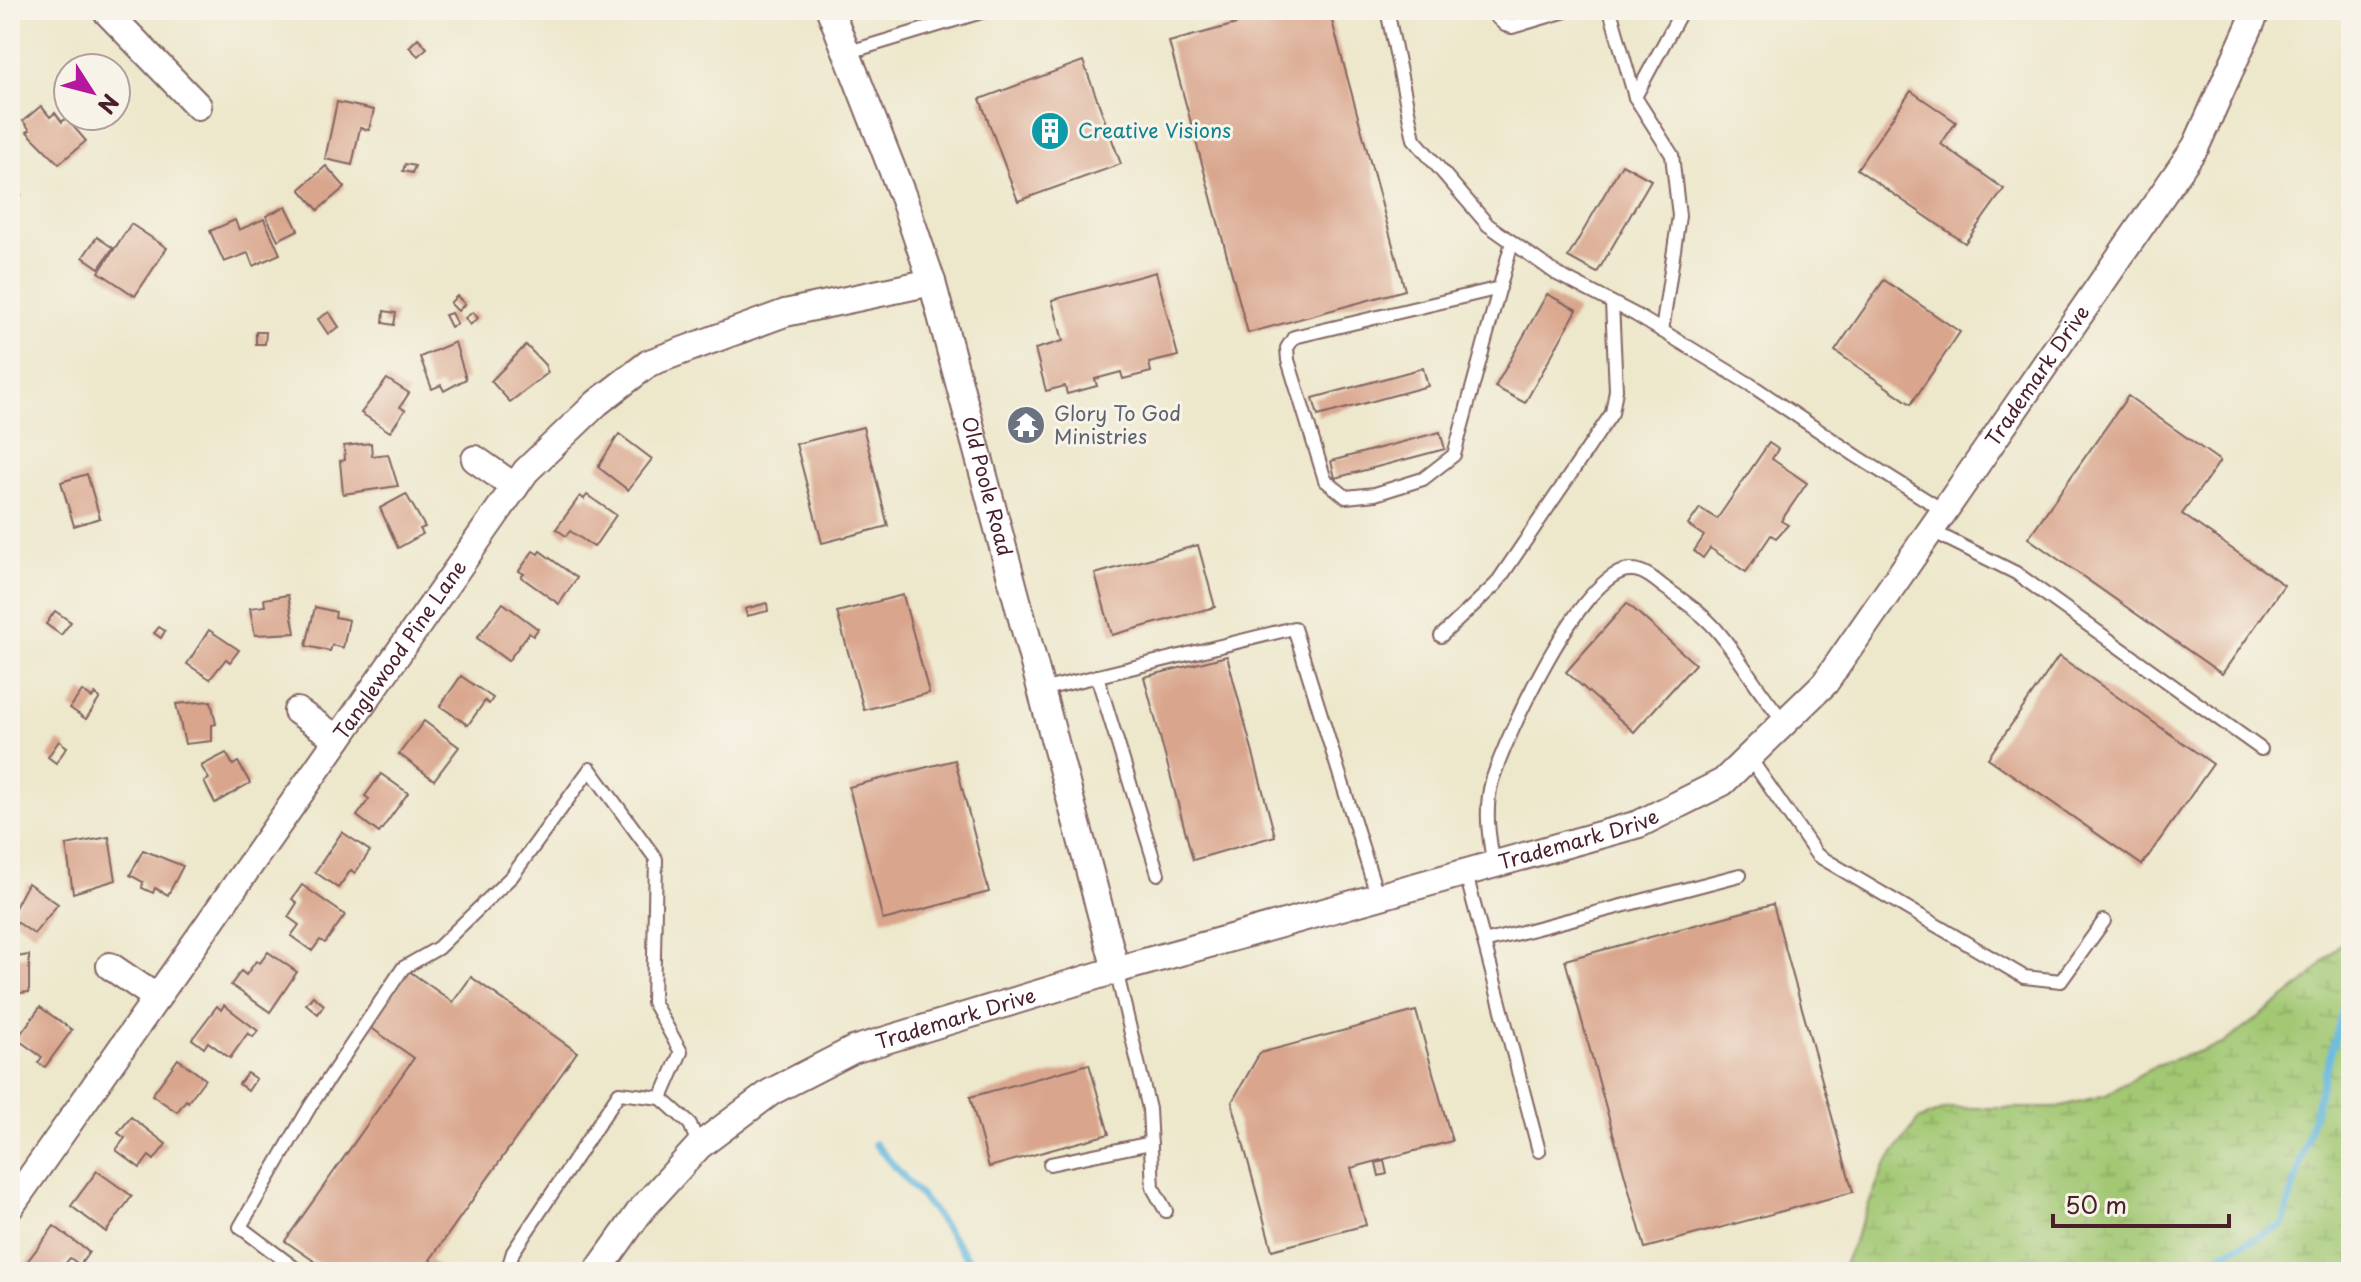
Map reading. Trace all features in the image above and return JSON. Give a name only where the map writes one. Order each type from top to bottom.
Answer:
[{"type":"street","points":[[105,10],[198,106]]},
{"type":"street","name":"Old Poole Road","points":[[830,10],[903,197],[932,282],[1116,970]]},
{"type":"street","name":"Trademark Drive","points":[[597,1272],[641,1210],[699,1146],[771,1092],[853,1050],[1116,970],[1639,824],[1723,782],[1825,683],[2196,146],[2257,10]]},
{"type":"street","name":"Tanglewood Pine Lane","points":[[10,1207],[526,471],[597,403],[649,363],[785,313],[932,282]]},
{"type":"street","points":[[475,459],[515,487]]},
{"type":"street","points":[[297,711],[338,739]]},
{"type":"street","points":[[110,966],[157,998]]},
{"type":"lane","points":[[846,53],[988,10]]},
{"type":"lane","points":[[1387,10],[1414,139],[1488,225],[1557,274],[1662,331],[1751,385],[1858,457],[1937,520],[2261,749]]},
{"type":"lane","points":[[1489,10],[1505,25],[1512,27],[1569,10]]},
{"type":"lane","points":[[1610,10],[1635,97],[1672,155],[1679,216],[1662,331]]},
{"type":"lane","points":[[1635,97],[1682,10]]},
{"type":"lane","points":[[1500,288],[1294,337],[1287,348],[1288,360],[1325,480],[1346,497],[1375,494],[1423,479],[1454,455],[1500,288],[1512,242]]},
{"type":"lane","points":[[1441,636],[1496,584],[1612,413],[1616,390],[1612,303]]},
{"type":"lane","points":[[1494,866],[1486,824],[1492,782],[1534,682],[1588,596],[1619,572],[1631,569],[1642,572],[1693,608],[1720,633],[1768,705],[1785,722]]},
{"type":"lane","points":[[1041,690],[1294,628],[1378,898]]},
{"type":"lane","points":[[1097,676],[1158,874]]},
{"type":"lane","points":[[1749,757],[1817,855],[2024,977],[2061,981],[2104,921]]},
{"type":"lane","points":[[300,1272],[240,1227],[311,1105],[403,968],[438,948],[512,876],[590,769],[656,859],[653,1002],[681,1052],[661,1098]]},
{"type":"lane","points":[[1466,874],[1539,1151]]},
{"type":"lane","points":[[1484,942],[1740,875]]},
{"type":"lane","points":[[1116,970],[1149,1109],[1153,1188],[1166,1211]]},
{"type":"lane","points":[[507,1272],[513,1252],[619,1093],[661,1098],[690,1124],[699,1146]]},
{"type":"lane","points":[[1050,1164],[1151,1143]]},
{"type":"green space","points":[[2351,932],[2351,1272],[1841,1272],[1884,1167],[1918,1120],[1948,1108],[2053,1108],[2106,1095],[2156,1065],[2223,1044],[2304,983]]},
{"type":"building","points":[[1289,10],[1329,10],[1405,290],[1248,333],[1169,42]]},
{"type":"building","points":[[418,38],[427,48],[418,56],[409,47]]},
{"type":"building","name":"Creative Visions","points":[[1083,61],[1121,164],[1018,201],[980,99]]},
{"type":"building","points":[[1911,91],[1956,122],[1941,144],[2004,189],[1965,243],[1857,169]]},
{"type":"building","points":[[337,102],[374,110],[369,130],[360,128],[352,165],[325,159]]},
{"type":"building","points":[[41,106],[50,117],[52,115],[52,132],[78,132],[86,141],[59,164],[27,132],[30,130],[23,121]]},
{"type":"building","points":[[405,164],[415,166],[412,173],[403,171]]},
{"type":"building","points":[[1622,164],[1651,180],[1597,273],[1568,257]]},
{"type":"building","points":[[326,166],[345,187],[318,210],[300,189]]},
{"type":"building","points":[[14,186],[21,195],[10,206],[10,190]]},
{"type":"building","points":[[286,206],[298,230],[278,240],[266,216]]},
{"type":"building","points":[[264,219],[280,254],[253,266],[248,253],[224,262],[210,231],[235,220],[239,230]]},
{"type":"building","points":[[131,224],[167,248],[135,296],[99,272]]},
{"type":"building","points":[[97,237],[113,248],[99,268],[83,257]]},
{"type":"building","points":[[1156,272],[1178,356],[1149,363],[1151,372],[1123,379],[1121,372],[1095,379],[1097,386],[1067,394],[1065,386],[1046,391],[1035,349],[1063,341],[1052,300]]},
{"type":"building","points":[[1884,280],[1960,332],[1911,404],[1835,351]]},
{"type":"building","points":[[1547,294],[1577,310],[1525,403],[1495,387]]},
{"type":"building","points":[[457,296],[465,304],[458,311],[450,303]]},
{"type":"building","points":[[384,311],[396,313],[394,325],[383,323]]},
{"type":"building","points":[[329,312],[339,327],[328,334],[318,319]]},
{"type":"building","points":[[473,312],[478,318],[470,325],[465,318]]},
{"type":"building","points":[[451,313],[457,324],[451,327],[445,315]]},
{"type":"building","points":[[256,332],[266,332],[265,344],[256,344]]},
{"type":"building","points":[[455,342],[466,379],[444,391],[441,385],[432,389],[420,357]]},
{"type":"building","points":[[526,345],[545,365],[548,373],[510,402],[491,381]]},
{"type":"building","points":[[1423,368],[1428,386],[1318,416],[1313,398]]},
{"type":"building","points":[[387,379],[409,393],[400,407],[405,410],[390,432],[361,413]]},
{"type":"building","points":[[2128,396],[2220,461],[2182,514],[2284,585],[2222,674],[2028,538]]},
{"type":"building","points":[[863,427],[888,526],[822,543],[796,444]]},
{"type":"building","points":[[1440,432],[1445,449],[1335,478],[1331,461]]},
{"type":"building","points":[[619,434],[652,459],[628,490],[598,467]]},
{"type":"building","points":[[371,443],[372,456],[388,454],[398,486],[343,494],[340,461],[345,460],[344,446]]},
{"type":"building","points":[[1769,443],[1778,449],[1772,459],[1807,483],[1781,521],[1788,525],[1776,538],[1771,535],[1746,572],[1710,548],[1703,558],[1694,551],[1704,536],[1688,525],[1700,508],[1717,519]]},
{"type":"building","points":[[87,474],[100,518],[74,526],[61,482]]},
{"type":"building","points":[[406,494],[425,527],[420,529],[423,534],[398,548],[380,508]]},
{"type":"building","points":[[587,495],[616,515],[594,547],[570,531],[566,536],[556,529],[580,496],[584,499]]},
{"type":"building","points":[[1198,545],[1215,607],[1112,635],[1095,574]]},
{"type":"building","points":[[533,551],[538,554],[540,551],[577,578],[559,604],[521,577],[524,574],[519,571]]},
{"type":"building","points":[[288,595],[295,633],[255,635],[250,608],[265,606],[264,599]]},
{"type":"building","points":[[903,595],[929,693],[864,710],[837,612]]},
{"type":"building","points":[[503,603],[538,629],[533,636],[529,633],[508,661],[477,638]]},
{"type":"building","points":[[767,603],[768,611],[747,616],[745,609]]},
{"type":"building","points":[[1627,603],[1695,664],[1634,732],[1566,672]]},
{"type":"building","points":[[315,607],[336,612],[335,617],[349,620],[343,648],[332,645],[330,651],[306,646]]},
{"type":"building","points":[[55,611],[71,622],[61,635],[46,624]]},
{"type":"building","points":[[159,627],[165,631],[161,638],[154,633]]},
{"type":"building","points":[[209,630],[239,650],[230,662],[226,659],[210,679],[187,664]]},
{"type":"building","points":[[1227,656],[1275,836],[1193,860],[1144,677]]},
{"type":"building","points":[[2059,656],[2213,764],[2142,865],[1988,758]]},
{"type":"building","points":[[461,676],[493,698],[489,704],[485,701],[468,725],[440,706]]},
{"type":"building","points":[[82,691],[92,698],[95,694],[100,698],[86,719],[70,708]]},
{"type":"building","points":[[211,701],[216,724],[212,725],[212,741],[185,744],[176,704]]},
{"type":"building","points":[[424,721],[459,747],[434,780],[399,754]]},
{"type":"building","points":[[59,741],[67,747],[56,763],[48,757]]},
{"type":"building","points":[[226,753],[233,765],[238,762],[250,783],[215,803],[204,782],[209,779],[201,766]]},
{"type":"building","points":[[955,760],[989,892],[883,920],[849,787]]},
{"type":"building","points":[[381,774],[408,793],[379,833],[357,816],[369,799],[365,796]]},
{"type":"building","points":[[342,832],[370,851],[355,873],[351,870],[338,888],[315,872]]},
{"type":"building","points":[[109,837],[116,880],[73,893],[66,845]]},
{"type":"building","points":[[143,850],[183,866],[168,895],[155,888],[153,893],[142,888],[143,882],[130,875]]},
{"type":"building","points":[[28,883],[58,904],[34,934],[10,917]]},
{"type":"building","points":[[302,885],[345,915],[325,943],[320,940],[312,951],[291,936],[299,925],[288,917],[297,903],[292,899]]},
{"type":"building","points":[[1773,904],[1853,1192],[1645,1248],[1565,960]]},
{"type":"building","points":[[268,952],[297,972],[270,1012],[231,985],[241,971],[246,975],[256,961],[260,963]]},
{"type":"building","points":[[29,955],[29,992],[10,994],[10,958]]},
{"type":"building","points":[[409,971],[453,1002],[471,977],[577,1052],[430,1260],[447,1272],[330,1272],[285,1241],[414,1058],[370,1027]]},
{"type":"building","points":[[313,996],[324,1005],[318,1014],[306,1004]]},
{"type":"building","points":[[224,1005],[258,1031],[253,1037],[248,1033],[230,1058],[208,1042],[204,1048],[192,1039],[217,1006],[221,1010]]},
{"type":"building","points":[[40,1007],[72,1030],[45,1067],[38,1063],[42,1057],[17,1039]]},
{"type":"building","points":[[1416,1011],[1452,1141],[1351,1168],[1366,1225],[1272,1250],[1232,1102],[1260,1053]]},
{"type":"building","points":[[178,1059],[205,1079],[177,1112],[152,1095]]},
{"type":"building","points":[[1089,1064],[1109,1134],[989,1167],[970,1097]]},
{"type":"building","points":[[247,1073],[256,1079],[248,1091],[239,1084]]},
{"type":"building","points":[[131,1117],[166,1144],[154,1160],[149,1156],[140,1168],[116,1150],[125,1138],[118,1133]]},
{"type":"building","points":[[1384,1161],[1387,1174],[1379,1176],[1376,1163]]},
{"type":"building","points":[[97,1171],[132,1196],[106,1232],[71,1206]]},
{"type":"building","points":[[54,1226],[89,1252],[80,1265],[70,1258],[58,1272],[32,1272],[24,1266]]},
{"type":"waterway","points":[[2183,1272],[2283,1225],[2351,980]]},
{"type":"waterway","points":[[875,1144],[930,1207],[978,1272]]},
{"type":"place","name":"Creative Visions","points":[[1050,131]]},
{"type":"place","name":"Glory To God Ministries","points":[[1026,425]]}]
